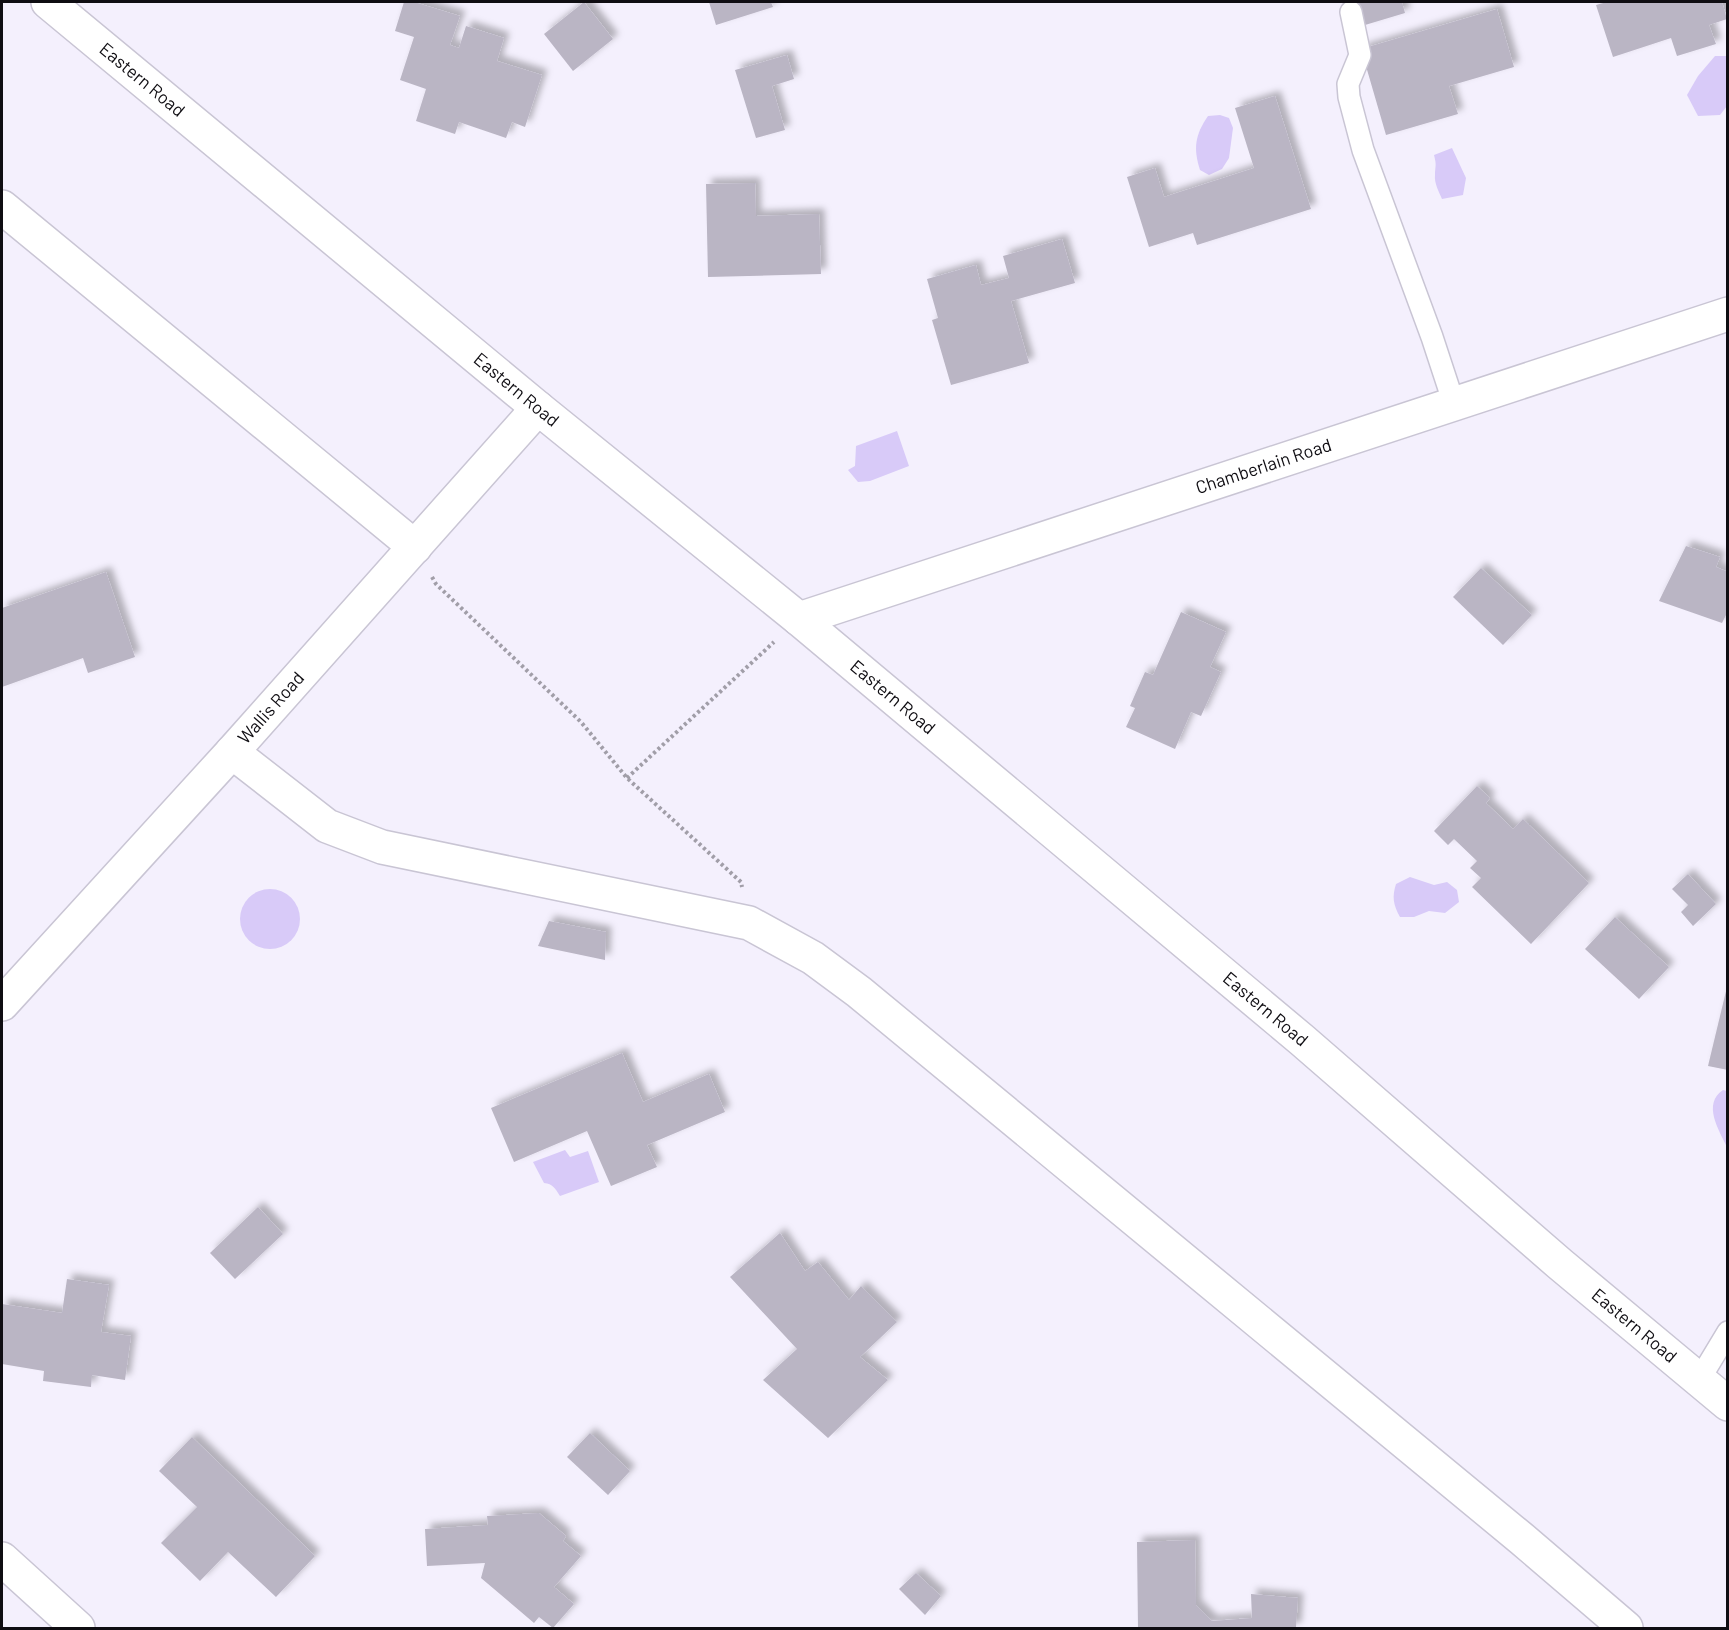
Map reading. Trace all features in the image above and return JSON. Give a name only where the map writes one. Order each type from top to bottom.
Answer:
[{"type":"street","name":"Eastern Road","points":[[48,2],[538,408],[799,619],[1293,1033],[1551,1256],[1728,1404]]},
{"type":"street","points":[[2,207],[415,546]]},
{"type":"street","name":"Chamberlain Road","points":[[799,619],[1728,314]]},
{"type":"street","name":"Wallis Road","points":[[2,1004],[232,752],[538,408]]},
{"type":"street","points":[[232,752],[327,826],[382,847],[749,923],[813,958],[859,992],[1513,1531],[1626,1629]]},
{"type":"street","points":[[2,1559],[78,1629]]},
{"type":"lane","points":[[1351,12],[1360,55],[1348,84],[1349,97],[1363,150],[1432,337],[1454,404]]},
{"type":"lane","points":[[1699,1380],[1728,1332]]},
{"type":"path","points":[[415,546],[436,584],[581,722],[627,778],[741,882],[749,923]]},
{"type":"path","points":[[627,778],[799,619]]},
{"type":"shaded area","points":[[1715,56],[1727,56],[1727,106],[1720,115],[1698,116],[1687,95],[1698,76]]},
{"type":"shaded area","points":[[1220,115],[1229,118],[1233,128],[1229,158],[1222,169],[1209,175],[1200,170],[1196,155],[1196,142],[1200,129],[1208,116]]},
{"type":"shaded area","points":[[1452,148],[1466,178],[1463,195],[1442,199],[1435,181],[1434,155]]},
{"type":"shaded area","points":[[897,431],[909,466],[870,481],[858,482],[848,470],[855,466],[856,446]]},
{"type":"shaded area","points":[[1410,877],[1434,885],[1447,882],[1457,890],[1459,902],[1445,913],[1429,911],[1414,917],[1400,917],[1394,900],[1396,884]]},
{"type":"shaded area","points":[[264,889],[276,889],[287,894],[295,902],[300,919],[298,931],[287,944],[276,949],[264,949],[253,944],[245,936],[240,925],[240,913],[245,902],[253,894]]},
{"type":"shaded area","points":[[1723,1090],[1727,1091],[1727,1147],[1713,1110],[1717,1096]]},
{"type":"shaded area","points":[[565,1150],[570,1157],[588,1151],[599,1182],[560,1196],[550,1184],[544,1183],[533,1162]]},
{"type":"building","points":[[404,2],[414,2],[460,16],[450,45],[459,48],[466,26],[504,38],[497,61],[542,75],[525,127],[512,122],[506,138],[459,122],[455,134],[416,121],[426,89],[400,80],[414,37],[395,31]]},
{"type":"building","points":[[584,2],[613,39],[573,71],[544,34]]},
{"type":"building","points":[[709,2],[771,2],[773,7],[716,25]]},
{"type":"building","points":[[1358,2],[1402,2],[1405,13],[1365,25]]},
{"type":"building","points":[[1607,2],[1722,2],[1727,19],[1709,25],[1716,44],[1677,56],[1671,38],[1613,57],[1596,5]]},
{"type":"building","points":[[1497,9],[1514,67],[1449,86],[1458,114],[1386,135],[1361,49]]},
{"type":"building","points":[[787,55],[794,79],[772,86],[785,130],[756,138],[735,70]]},
{"type":"building","points":[[1275,96],[1311,209],[1197,245],[1193,233],[1149,247],[1127,177],[1155,168],[1164,197],[1254,168],[1235,108]]},
{"type":"building","points":[[755,183],[756,216],[819,214],[821,274],[708,277],[706,184]]},
{"type":"building","points":[[1062,239],[1075,283],[1011,301],[1029,363],[951,385],[932,320],[938,318],[927,279],[976,265],[981,285],[1009,278],[1003,256]]},
{"type":"building","points":[[1686,546],[1720,557],[1716,567],[1728,572],[1728,615],[1722,623],[1659,601]]},
{"type":"building","points":[[1481,568],[1532,615],[1503,645],[1453,597]]},
{"type":"building","points":[[106,572],[135,657],[88,673],[83,658],[2,687],[2,608]]},
{"type":"building","points":[[1181,612],[1226,632],[1210,667],[1221,672],[1201,716],[1191,712],[1175,749],[1126,727],[1135,708],[1130,706],[1145,672],[1153,675]]},
{"type":"building","points":[[1477,786],[1490,798],[1486,803],[1513,829],[1523,819],[1589,883],[1531,944],[1472,887],[1481,878],[1470,868],[1477,861],[1454,839],[1448,845],[1434,831]]},
{"type":"building","points":[[1688,874],[1716,904],[1693,926],[1681,912],[1688,905],[1672,889]]},
{"type":"building","points":[[1615,917],[1669,967],[1639,999],[1585,949]]},
{"type":"building","points":[[549,921],[606,932],[605,960],[538,946]]},
{"type":"building","points":[[1728,987],[1728,1070],[1708,1066]]},
{"type":"building","points":[[622,1053],[643,1102],[709,1074],[725,1112],[647,1145],[657,1167],[611,1186],[587,1131],[514,1162],[491,1108]]},
{"type":"building","points":[[258,1207],[283,1234],[235,1279],[210,1253]]},
{"type":"building","points":[[780,1233],[805,1271],[818,1262],[849,1300],[861,1286],[897,1322],[860,1357],[888,1380],[828,1438],[763,1380],[797,1349],[730,1277]]},
{"type":"building","points":[[67,1279],[109,1285],[101,1332],[131,1336],[125,1380],[92,1375],[91,1387],[43,1381],[44,1371],[2,1364],[2,1304],[62,1313]]},
{"type":"building","points":[[590,1433],[630,1471],[608,1495],[567,1457]]},
{"type":"building","points":[[192,1437],[315,1556],[276,1597],[228,1552],[200,1581],[161,1543],[197,1507],[159,1471]]},
{"type":"building","points":[[539,1513],[566,1536],[563,1541],[581,1556],[554,1587],[574,1604],[553,1628],[539,1617],[534,1623],[481,1578],[485,1563],[427,1566],[425,1529],[488,1525],[487,1516]]},
{"type":"building","points":[[1195,1540],[1196,1605],[1212,1621],[1252,1618],[1251,1594],[1298,1598],[1296,1628],[1138,1628],[1137,1542]]},
{"type":"building","points":[[916,1573],[941,1596],[925,1615],[899,1589]]}]
